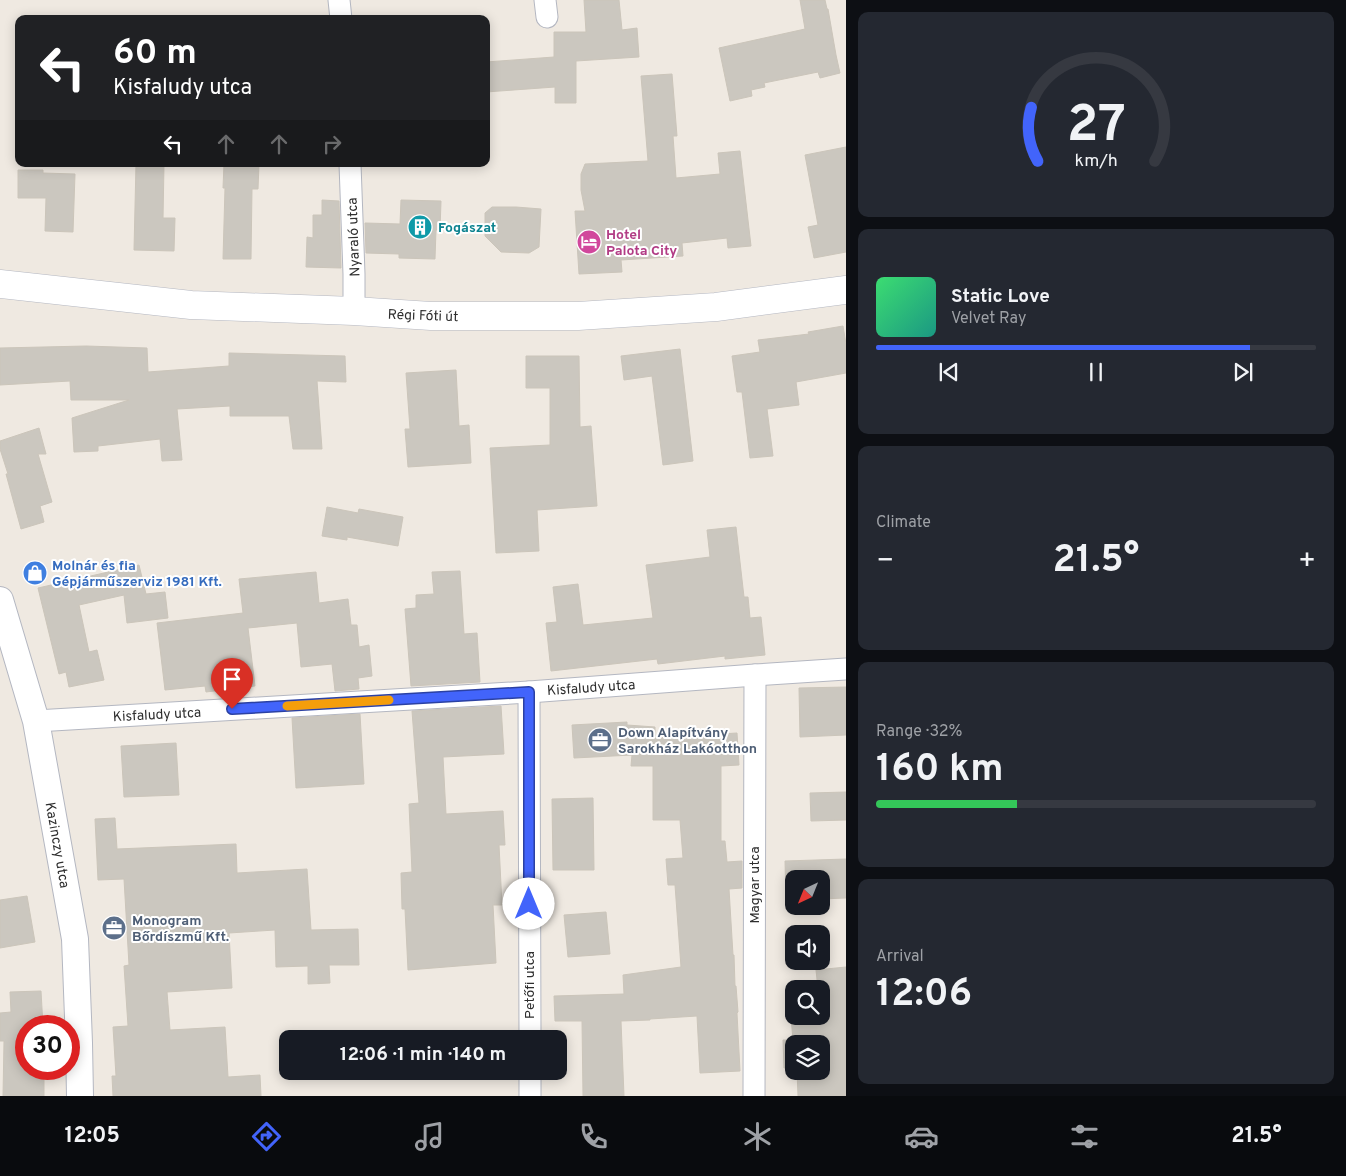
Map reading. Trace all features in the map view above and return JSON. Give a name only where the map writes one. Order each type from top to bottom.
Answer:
[{"type":"main road","name":"Régi Fóti út","points":[[0,284],[191,305],[431,316],[578,316],[716,308],[846,290]]},
{"type":"street","points":[[339,0],[341,15]]},
{"type":"street","name":"Nyaraló utca","points":[[350,167],[354,311]]},
{"type":"street","name":"Kazinczy utca","points":[[0,600],[36,721],[75,939],[80,1096]]},
{"type":"street","name":"Kisfaludy utca","points":[[36,721],[529,692],[846,669]]},
{"type":"street","name":"Magyar utca","points":[[754,1096],[755,675]]},
{"type":"street","name":"Petőfi utca","points":[[529,692],[530,1030]]},
{"type":"street","points":[[530,1080],[530,1096]]},
{"type":"building","points":[[584,0],[619,0],[622,30],[637,28],[639,57],[576,61],[576,103],[555,103],[555,87],[490,92],[490,62],[554,57],[554,32],[586,32]]},
{"type":"building","points":[[800,0],[825,0],[840,73],[820,78],[818,72],[764,83],[765,87],[751,90],[752,96],[730,101],[719,48],[805,29]]},
{"type":"building","points":[[672,74],[677,136],[673,136],[676,178],[720,174],[718,153],[740,151],[751,246],[728,248],[727,238],[682,243],[683,256],[621,260],[622,272],[579,274],[575,211],[585,211],[581,190],[581,174],[585,164],[648,161],[641,76]]},
{"type":"building","points":[[846,147],[846,252],[814,258],[808,227],[818,225],[805,155]]},
{"type":"building","points":[[136,167],[164,167],[163,218],[175,218],[174,251],[134,250]]},
{"type":"building","points":[[224,167],[259,167],[258,189],[252,189],[251,259],[223,259],[225,188],[223,188]]},
{"type":"building","points":[[18,170],[43,170],[43,173],[75,174],[73,232],[45,231],[46,198],[18,198]]},
{"type":"building","points":[[322,200],[339,201],[341,268],[306,267],[307,237],[313,238],[313,215],[322,215]]},
{"type":"building","name":"Fogászat","points":[[401,200],[441,201],[440,230],[436,230],[435,259],[399,258],[399,254],[366,253],[365,223],[400,224]]},
{"type":"building","points":[[492,207],[541,209],[539,247],[529,253],[501,252],[485,236],[485,213]]},
{"type":"building","points":[[843,326],[846,344],[846,373],[796,382],[799,405],[767,409],[773,456],[750,458],[742,392],[737,392],[732,356],[760,352],[758,340],[809,334],[808,332]]},
{"type":"building","points":[[86,346],[147,348],[148,372],[229,366],[229,353],[345,356],[346,382],[317,381],[322,449],[293,449],[289,416],[230,416],[230,406],[177,409],[182,460],[162,461],[160,439],[98,446],[98,451],[74,452],[72,418],[129,400],[71,400],[70,381],[0,385],[0,348]]},
{"type":"building","points":[[680,349],[693,461],[663,465],[652,376],[624,380],[621,356]]},
{"type":"building","points":[[526,356],[579,356],[580,427],[591,426],[597,506],[537,510],[539,551],[496,553],[490,448],[550,445],[550,388],[526,388]]},
{"type":"building","points":[[456,370],[459,426],[469,425],[471,463],[408,467],[405,429],[410,429],[406,373]]},
{"type":"building","points":[[39,428],[46,454],[38,454],[52,502],[40,506],[44,522],[21,529],[0,449],[0,441]]},
{"type":"building","points":[[327,507],[358,513],[359,509],[403,517],[398,546],[347,537],[347,540],[322,536]]},
{"type":"building","points":[[736,527],[744,597],[748,597],[750,618],[761,617],[765,655],[725,659],[725,656],[658,664],[657,659],[551,671],[546,623],[557,622],[553,587],[578,584],[583,625],[653,618],[646,565],[710,557],[707,530]]},
{"type":"building","points":[[139,565],[146,594],[165,592],[168,618],[127,623],[124,595],[79,605],[89,652],[97,650],[104,680],[69,687],[66,672],[59,674],[38,588]]},
{"type":"building","points":[[460,571],[464,634],[477,633],[480,682],[411,686],[405,609],[416,608],[416,595],[434,594],[432,572]]},
{"type":"building","points":[[316,572],[319,603],[348,599],[351,625],[357,625],[359,647],[369,645],[372,676],[358,678],[359,689],[335,691],[332,664],[301,667],[297,623],[248,628],[255,686],[206,692],[205,686],[165,690],[157,623],[243,613],[239,579]]},
{"type":"building","points":[[846,687],[846,735],[800,737],[799,688]]},
{"type":"building","points":[[501,706],[504,754],[443,757],[446,814],[503,811],[505,845],[499,845],[502,905],[493,905],[496,963],[408,970],[405,909],[402,909],[401,873],[412,872],[409,804],[419,803],[412,711]]},
{"type":"building","points":[[360,714],[364,784],[296,788],[292,718]]},
{"type":"building","points":[[627,722],[627,725],[655,727],[655,738],[737,733],[739,765],[721,766],[721,841],[725,841],[727,862],[742,861],[742,888],[729,889],[738,1012],[740,1071],[700,1073],[697,1016],[621,1021],[624,1096],[583,1096],[582,1021],[555,1021],[554,996],[624,994],[623,975],[681,967],[675,885],[668,885],[666,859],[683,858],[680,820],[653,820],[653,766],[631,766],[632,755],[574,758],[572,725]]},
{"type":"building","points":[[176,743],[179,795],[124,797],[121,746]]},
{"type":"building","points":[[846,792],[846,820],[811,821],[810,793]]},
{"type":"building","points":[[593,798],[594,870],[553,870],[552,799]]},
{"type":"building","points":[[115,818],[117,849],[236,844],[237,873],[307,869],[311,930],[358,929],[359,965],[329,965],[330,983],[308,984],[308,966],[276,967],[275,930],[229,933],[232,988],[167,992],[170,1030],[225,1027],[228,1077],[260,1075],[261,1096],[113,1096],[112,1076],[116,1076],[113,1027],[128,1026],[124,966],[129,965],[124,879],[98,880],[95,819]]},
{"type":"building","points":[[846,859],[846,898],[830,899],[830,870],[785,870],[785,861]]},
{"type":"building","points":[[27,896],[35,942],[0,948],[0,900]]},
{"type":"building","points":[[606,912],[610,954],[568,957],[564,915]]},
{"type":"building","points":[[846,967],[846,1096],[798,1096],[797,1080],[830,1080],[830,1035],[793,1035],[792,1025],[830,1025],[830,980],[817,980],[816,970]]},
{"type":"building","points":[[41,991],[42,1015],[15,1015],[15,1080],[44,1080],[44,1096],[3,1096],[4,1041],[0,1041],[0,1013],[11,1012],[10,992]]},
{"type":"building","points":[[783,1040],[785,1040],[785,1068],[784,1068]]},
{"type":"slow traffic","points":[[287,706],[389,700]]},
{"type":"place","name":"Fogászat","points":[[420,227]]},
{"type":"place","name":"Hotel Palota City","points":[[589,242]]},
{"type":"place","name":"Molnár és fia Gépjárműszerviz 1981 Kft.","points":[[35,573]]},
{"type":"place","name":"Down Alapítvány Sarokház Lakóotthon","points":[[600,740]]},
{"type":"place","name":"Monogram Bőrdíszmű Kft.","points":[[114,928]]},
{"type":"route","points":[[232,709],[529,692],[529,904]]}]
